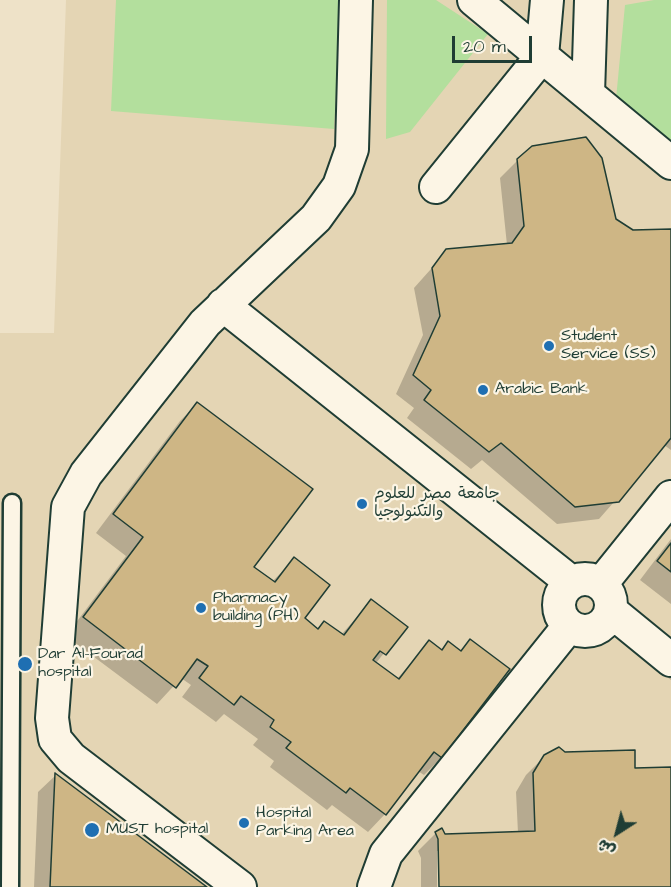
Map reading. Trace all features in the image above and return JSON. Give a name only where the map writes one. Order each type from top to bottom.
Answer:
[{"type":"street","points":[[240,887],[71,758],[55,739],[52,718],[68,507],[86,474],[198,332],[223,305],[316,218],[339,186],[352,149],[356,0]]},
{"type":"street","points":[[474,0],[671,163]]},
{"type":"street","points":[[436,187],[542,56],[547,0]]},
{"type":"street","points":[[588,94],[591,0]]},
{"type":"street","points":[[223,305],[594,592],[671,660]]},
{"type":"street","points":[[594,592],[606,621],[589,631],[569,626],[559,608],[559,598],[594,592],[671,497]]},
{"type":"street","points":[[374,887],[386,854],[569,626]]},
{"type":"lane","points":[[9,887],[5,685],[12,502]]},
{"type":"shaded area","name":"جامعة مصر للعلوم والتكنولوجيا","points":[[66,0],[671,0],[671,887],[0,887],[0,333],[54,333]]},
{"type":"green space","points":[[116,0],[341,0],[334,129],[111,111]]},
{"type":"green space","points":[[387,0],[436,0],[488,34],[410,132],[386,139]]},
{"type":"green space","points":[[654,0],[671,0],[671,142],[616,99],[625,5]]},
{"type":"building","name":"Student Service (SS)","points":[[586,137],[602,158],[616,219],[633,230],[671,229],[671,438],[619,502],[575,507],[501,443],[489,452],[424,400],[431,390],[413,375],[440,316],[432,268],[446,249],[512,243],[524,226],[517,159],[532,146]]},
{"type":"building","name":"Pharmacy building (PH)","points":[[197,402],[313,489],[254,567],[275,582],[294,557],[330,585],[305,618],[318,629],[324,621],[344,635],[371,599],[408,627],[386,655],[380,651],[373,660],[399,679],[429,640],[442,650],[448,641],[461,651],[470,639],[510,669],[442,758],[434,752],[386,815],[350,788],[346,793],[286,748],[291,742],[270,727],[274,720],[241,696],[234,705],[199,678],[208,666],[197,659],[176,688],[83,617],[143,537],[113,514]]},
{"type":"building","points":[[671,543],[671,572],[657,561]]},
{"type":"building","points":[[559,747],[565,752],[635,750],[635,768],[671,767],[671,887],[439,887],[438,839],[435,832],[442,828],[445,834],[535,831],[533,773],[544,755]]},
{"type":"building","name":"MUST hospital","points":[[55,773],[207,887],[50,887]]},
{"type":"place","name":"Student Service (SS)","points":[[549,346]]},
{"type":"place","name":"Arabic Bank","points":[[483,390]]},
{"type":"place","name":"جامعة مصر للعلوم والتكنولوجيا","points":[[362,504]]},
{"type":"place","name":"Pharmacy building (PH)","points":[[201,608]]},
{"type":"place","name":"Dar Al-Fourad hospital","points":[[25,664]]},
{"type":"place","name":"Hospital Parking Area","points":[[244,823]]},
{"type":"place","name":"MUST hospital","points":[[92,830]]}]
